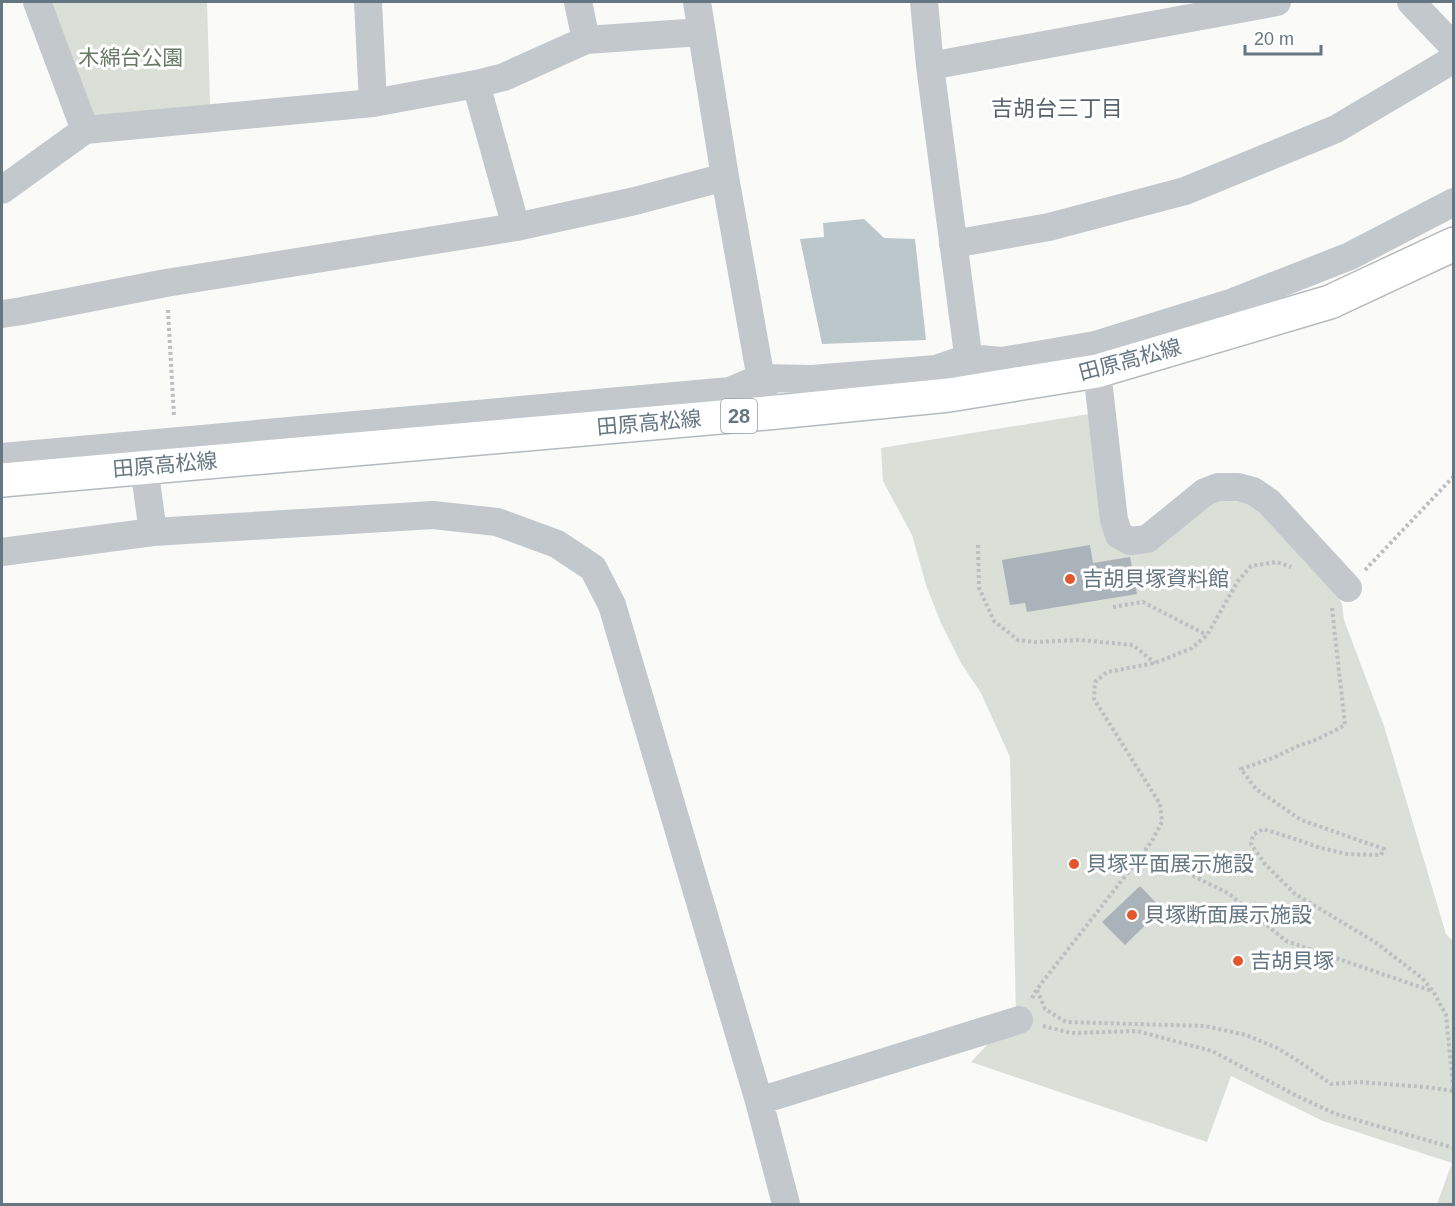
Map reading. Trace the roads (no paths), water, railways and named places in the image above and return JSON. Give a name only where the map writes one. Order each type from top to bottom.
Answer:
[{"type":"main road","name":"田原高松線","points":[[2,480],[767,413],[972,391],[1097,371],[1330,302],[1454,244]]},
{"type":"street","points":[[37,2],[85,130]]},
{"type":"street","points":[[368,2],[373,103]]},
{"type":"street","points":[[578,2],[586,40]]},
{"type":"street","points":[[697,2],[767,413]]},
{"type":"street","points":[[924,2],[930,66],[972,391]]},
{"type":"street","points":[[930,66],[1277,2]]},
{"type":"street","points":[[1412,2],[1454,47]]},
{"type":"street","points":[[2,190],[85,130],[373,103],[504,77],[586,40],[701,32]]},
{"type":"street","points":[[953,244],[1049,227],[1185,191],[1336,129],[1454,59]]},
{"type":"street","points":[[476,84],[516,227]]},
{"type":"street","points":[[2,314],[166,283],[516,227],[635,201],[725,177]]},
{"type":"street","points":[[2,457],[730,391],[761,378],[812,379],[936,369],[968,358],[1002,361],[1095,345],[1233,302],[1350,256],[1454,202]]},
{"type":"street","points":[[1097,371],[1113,520],[1119,535],[1130,541],[1147,539],[1205,492],[1218,487],[1238,487],[1253,491],[1269,502],[1340,597]]},
{"type":"street","points":[[144,467],[153,532]]},
{"type":"street","points":[[2,552],[153,532],[433,515],[497,522],[557,544],[593,567],[612,605],[759,1101],[786,1204]]},
{"type":"street","points":[[759,1101],[1019,1020]]},
{"type":"place","name":"吉胡貝塚資料館","points":[[1070,579]]},
{"type":"place","name":"貝塚平面展示施設","points":[[1074,864]]},
{"type":"place","name":"貝塚断面展示施設","points":[[1132,915]]},
{"type":"place","name":"吉胡貝塚","points":[[1238,961]]},
{"type":"district","name":"吉胡台三丁目","points":[[1057,108]]},
{"type":"park label","name":"木綿台公園","points":[[131,58]]}]
